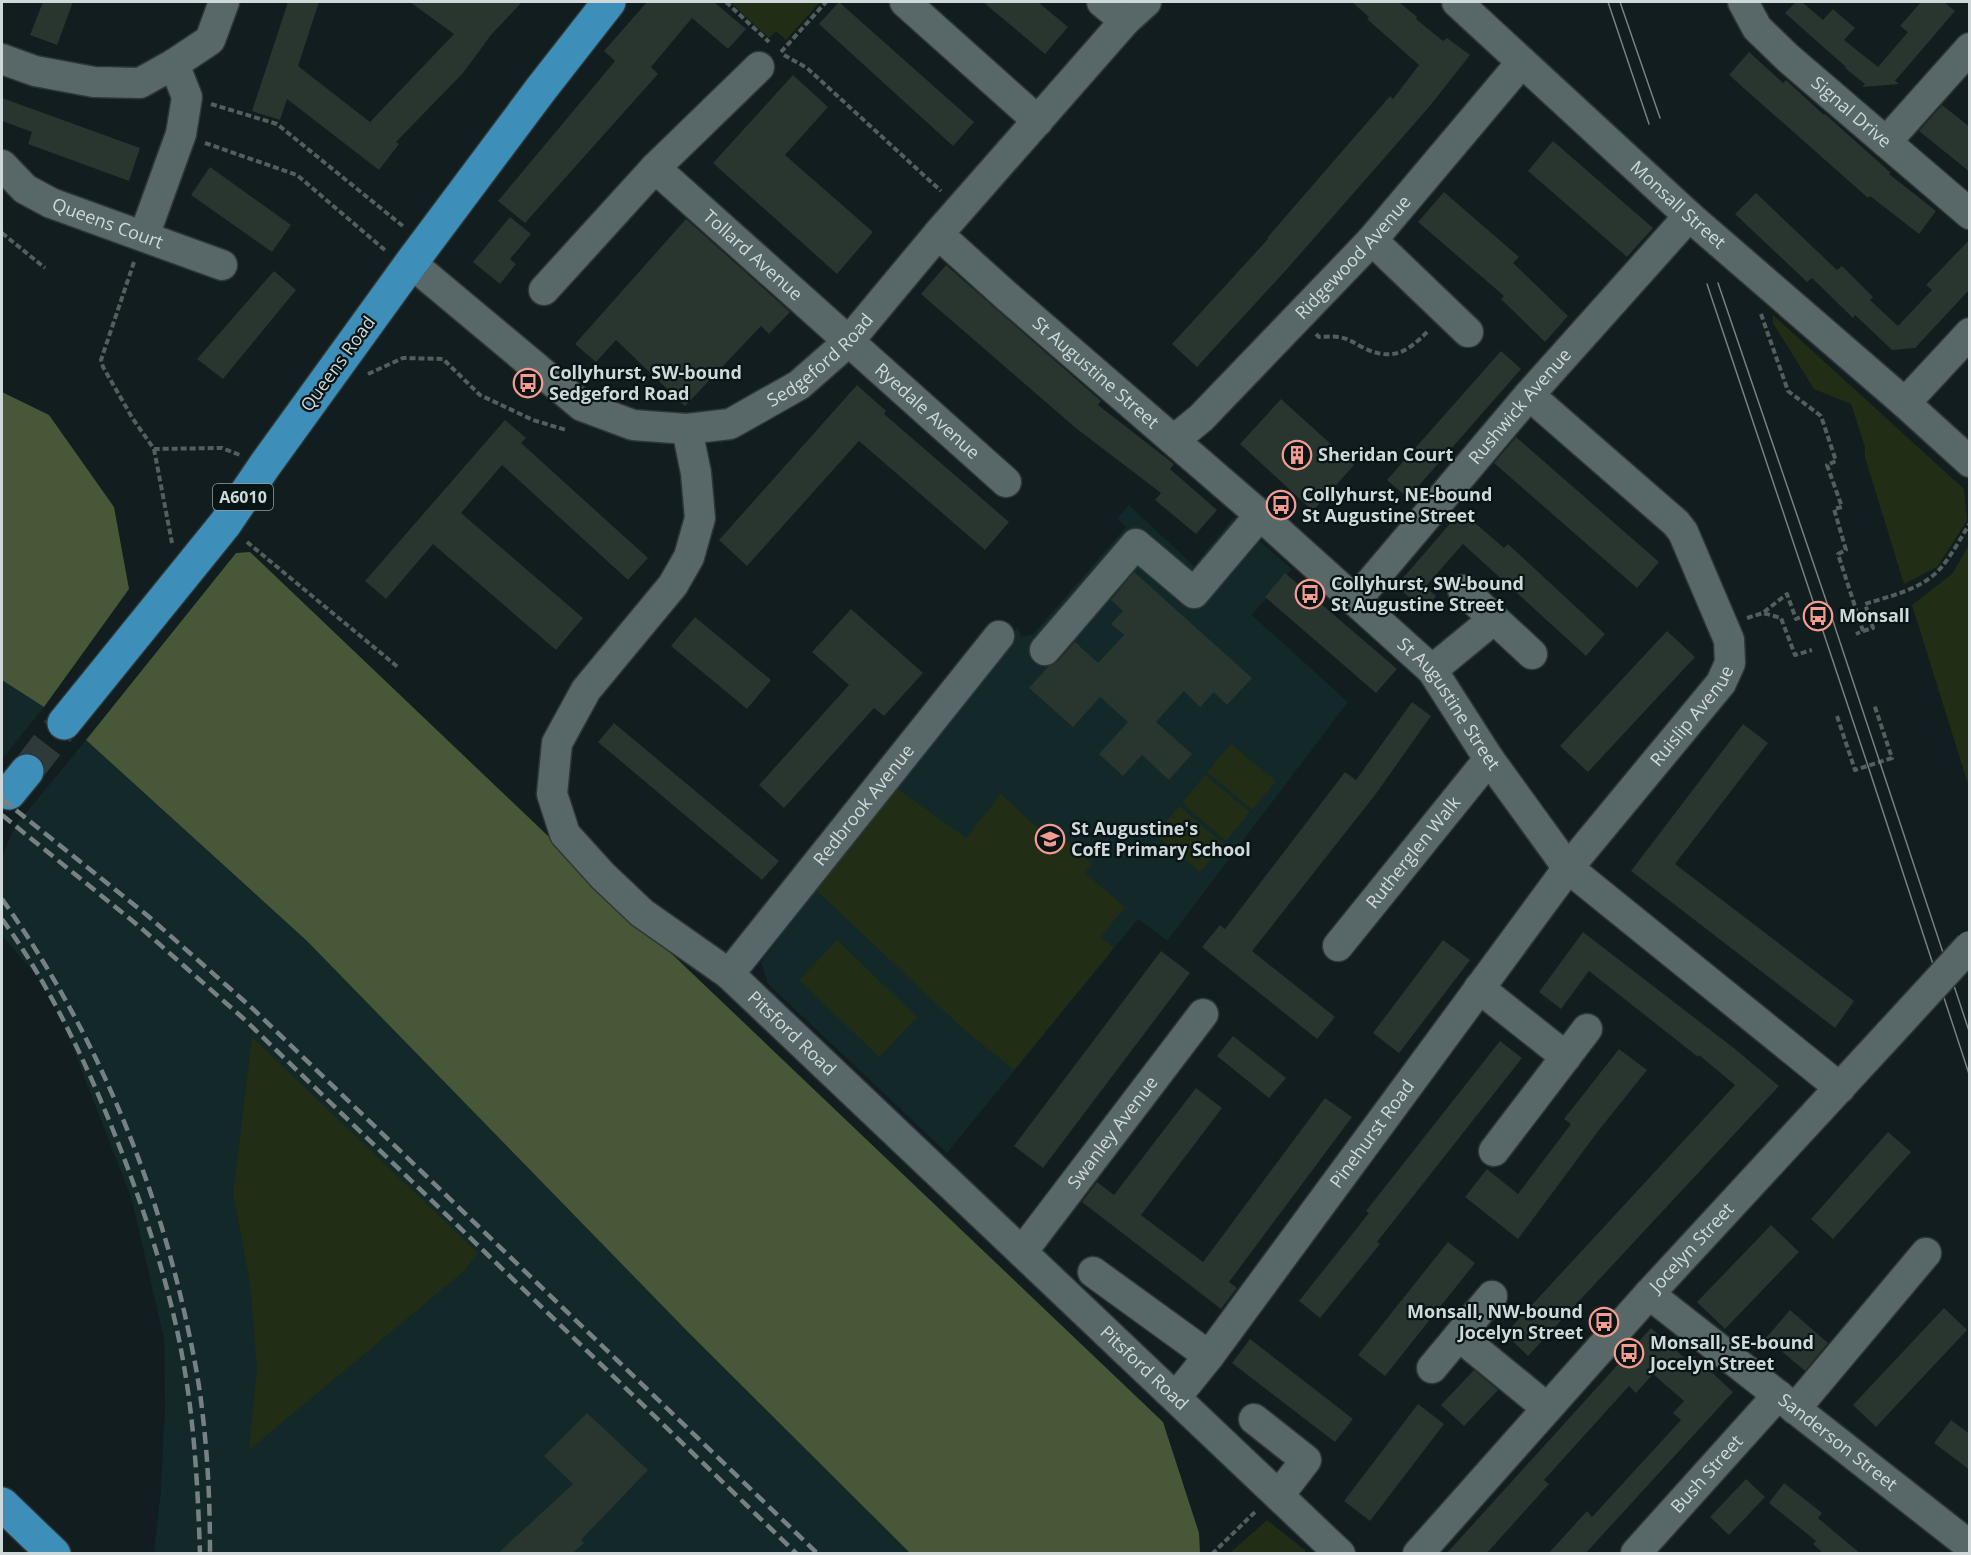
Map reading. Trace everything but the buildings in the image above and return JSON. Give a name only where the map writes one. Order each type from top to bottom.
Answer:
[{"type":"highway","name":"Queens Road","points":[[64,723],[225,524],[415,259],[541,89],[609,2]]},
{"type":"highway","points":[[2,1504],[54,1554]]},
{"type":"street","points":[[2,59],[35,71],[93,82],[140,83],[210,40],[224,2]]},
{"type":"street","points":[[905,2],[1038,121]]},
{"type":"street","points":[[1102,2],[1136,11]]},
{"type":"street","name":"Monsall Street","points":[[1457,2],[1689,216],[1970,462]]},
{"type":"street","name":"Signal Drive","points":[[1743,2],[1757,28],[1788,58],[1970,214]]},
{"type":"street","name":"Sedgeford Road","points":[[415,259],[582,406],[633,425],[687,429],[730,424],[799,385],[848,342],[938,234],[1136,11]]},
{"type":"street","points":[[1886,142],[1970,48]]},
{"type":"street","points":[[544,290],[655,168],[770,60]]},
{"type":"street","name":"Ridgewood Avenue","points":[[1174,440],[1201,418],[1372,240],[1522,62]]},
{"type":"street","points":[[144,236],[181,135],[188,97],[174,64]]},
{"type":"street","name":"Queens Court","points":[[2,165],[25,189],[51,203],[222,265]]},
{"type":"street","name":"Tollard Avenue","points":[[655,168],[848,342]]},
{"type":"street","name":"Rushwick Avenue","points":[[1355,601],[1529,395],[1689,216]]},
{"type":"street","name":"St Augustine Street","points":[[938,234],[1260,515],[1432,670],[1490,759],[1568,868],[1840,1088]]},
{"type":"street","points":[[1372,240],[1468,332]]},
{"type":"street","points":[[1905,403],[1970,333]]},
{"type":"street","name":"Ryedale Avenue","points":[[848,342],[1006,482]]},
{"type":"street","name":"Ruislip Avenue","points":[[1529,395],[1676,523],[1689,543],[1724,627],[1731,652],[1730,663],[1721,683],[1568,868]]},
{"type":"street","name":"Pitsford Road","points":[[687,429],[696,473],[700,518],[689,557],[673,585],[586,690],[557,743],[552,794],[564,834],[642,913],[729,974],[1340,1554]]},
{"type":"street","points":[[1045,650],[1136,544],[1194,593],[1260,515]]},
{"type":"street","points":[[1463,590],[1532,654]]},
{"type":"street","points":[[1432,670],[1494,619]]},
{"type":"street","name":"Redbrook Avenue","points":[[729,974],[999,636]]},
{"type":"street","name":"Rutherglen Walk","points":[[1338,946],[1490,759]]},
{"type":"street","name":"Pinehurst Road","points":[[1176,1398],[1568,868]]},
{"type":"street","name":"Jocelyn Street","points":[[1418,1554],[1649,1294],[1970,946]]},
{"type":"street","points":[[1479,988],[1566,1057]]},
{"type":"street","name":"Swanley Avenue","points":[[1022,1252],[1203,1014]]},
{"type":"street","points":[[1494,1151],[1587,1029]]},
{"type":"street","name":"Bush Street","points":[[1636,1553],[1786,1402],[1926,1253]]},
{"type":"street","points":[[1093,1272],[1209,1356]]},
{"type":"street","name":"Sanderson Street","points":[[1649,1294],[1970,1546]]},
{"type":"street","points":[[1432,1368],[1492,1296]]},
{"type":"street","points":[[1459,1336],[1547,1408]]},
{"type":"street","points":[[1254,1419],[1306,1460],[1277,1493]]},
{"type":"path","points":[[726,2],[770,60],[807,68],[961,208]]},
{"type":"path","points":[[770,60],[826,2]]},
{"type":"path","points":[[188,97],[277,124],[415,259]]},
{"type":"path","points":[[181,135],[297,175],[415,259]]},
{"type":"path","points":[[2,233],[45,268]]},
{"type":"path","points":[[144,236],[101,360],[117,392],[154,449],[173,544],[184,575]]},
{"type":"path","points":[[1775,291],[1760,313],[1788,391],[1821,416],[1836,461],[1827,465],[1842,507],[1834,509],[1846,550],[1838,554],[1863,631]]},
{"type":"path","points":[[1297,319],[1319,337],[1336,336],[1376,353],[1388,355],[1408,350],[1447,311]]},
{"type":"path","points":[[334,370],[356,379],[403,358],[443,360],[480,395],[533,420],[575,433]]},
{"type":"path","points":[[154,449],[222,448]]},
{"type":"path","points":[[1856,634],[1873,628],[1865,604],[1903,592],[1926,581],[1951,555],[1970,523]]},
{"type":"path","points":[[225,524],[399,669]]},
{"type":"path","points":[[1724,627],[1763,613],[1787,594],[1796,619],[1801,617]]},
{"type":"path","points":[[1763,613],[1781,618],[1795,655],[1812,650]]},
{"type":"path","points":[[1838,716],[1855,770],[1892,758],[1874,704]]},
{"type":"path","points":[[1212,1554],[1277,1493]]},
{"type":"shaded area","name":"St Augustine's CofE Primary School","points":[[1129,505],[1194,566],[1233,518],[1292,569],[1252,615],[1348,702],[1167,941],[1138,919],[947,1153],[768,984],[761,962],[1018,627],[1021,637],[1033,634],[1126,527],[1117,519]]},
{"type":"shaded area","points":[[2,678],[44,707],[2,759]]},
{"type":"shaded area","points":[[86,740],[307,941],[687,1331],[910,1553],[154,1553],[161,1488],[165,1407],[164,1339],[132,1200],[61,1017],[42,982],[2,936],[2,856],[15,826]]},
{"type":"green space","points":[[730,2],[819,3],[786,40],[776,31],[769,38]]},
{"type":"green space","points":[[1773,315],[1964,489],[1967,521],[1937,567],[1904,584],[1851,404],[1814,389],[1773,323]]},
{"type":"green space","points":[[2,392],[49,415],[114,507],[129,589],[44,707],[2,680]]},
{"type":"green space","points":[[1969,545],[1969,787],[1912,605],[1952,574]]},
{"type":"green space","points":[[250,552],[1163,1422],[1199,1533],[1200,1553],[910,1553],[687,1331],[307,941],[86,740],[236,553]]},
{"type":"green space","points":[[1231,744],[1276,781],[1252,810],[1207,772]]},
{"type":"green space","points":[[1205,775],[1250,812],[1226,841],[1182,803]]},
{"type":"green space","points":[[895,787],[966,838],[1001,794],[1043,833],[1050,826],[1092,864],[1085,873],[1125,907],[1101,937],[1114,948],[1014,1070],[961,1027],[816,890]]},
{"type":"green space","points":[[1179,806],[1224,844],[1200,872],[1155,835]]},
{"type":"green space","points":[[837,940],[917,1017],[879,1057],[799,980]]},
{"type":"green space","points":[[252,1037],[478,1253],[463,1272],[249,1450],[257,1368],[250,1282],[233,1194]]},
{"type":"green space","points":[[1267,1520],[1305,1550],[1305,1553],[1230,1553]]},
{"type":"tunnel","points":[[27,771],[64,723]]},
{"type":"tram line","points":[[1608,2],[1649,124]]},
{"type":"tram line","points":[[1620,2],[1660,118]]},
{"type":"tram line","points":[[1718,283],[1970,1034]]},
{"type":"tram line","points":[[1707,284],[1970,1077]]},
{"type":"railway","points":[[2,799],[148,916],[252,1008],[818,1554]]},
{"type":"railway","points":[[2,815],[140,927],[244,1019],[797,1554]]},
{"type":"railway","points":[[2,899],[33,945],[87,1041],[133,1143],[168,1248],[191,1342],[198,1382],[207,1463],[210,1554]]},
{"type":"railway","points":[[2,919],[55,1004],[85,1065],[124,1158],[152,1237],[174,1317],[185,1372],[196,1463],[200,1554]]},
{"type":"place","name":"Collyhurst, SW-bound Sedgeford Road","points":[[528,383]]},
{"type":"place","name":"Sheridan Court","points":[[1297,455]]},
{"type":"place","name":"Collyhurst, NE-bound St Augustine Street","points":[[1281,505]]},
{"type":"place","name":"Collyhurst, SW-bound St Augustine Street","points":[[1310,594]]},
{"type":"place","name":"Monsall","points":[[1818,616]]},
{"type":"place","name":"St Augustine's CofE Primary School","points":[[1050,839]]},
{"type":"place","name":"Monsall, NW-bound Jocelyn Street","points":[[1604,1322]]},
{"type":"place","name":"Monsall, SE-bound Jocelyn Street","points":[[1629,1353]]}]
